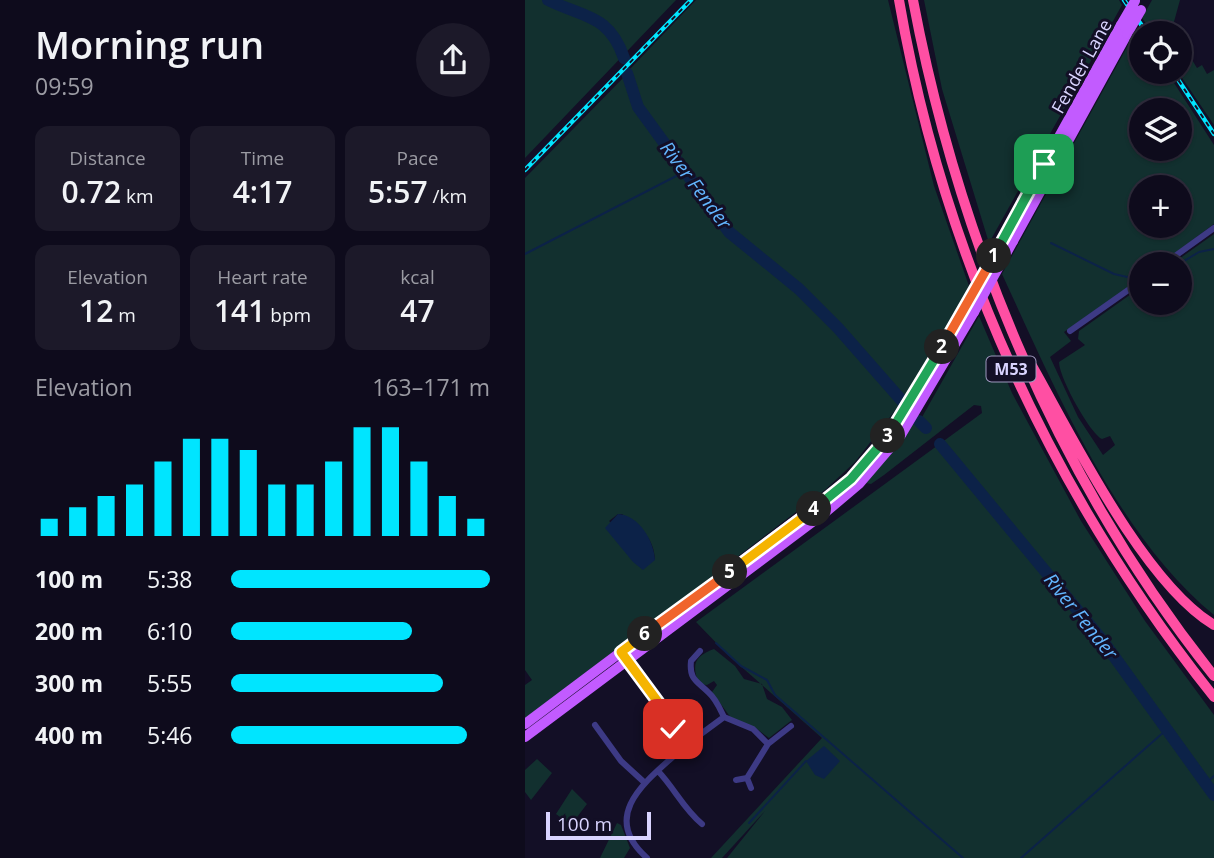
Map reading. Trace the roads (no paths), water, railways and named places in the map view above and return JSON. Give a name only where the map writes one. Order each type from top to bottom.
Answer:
[{"type":"highway","name":"M53","points":[[899,0],[926,135],[947,203],[1007,362],[1069,484],[1120,570],[1165,636],[1214,697]]},
{"type":"highway","name":"M53","points":[[913,0],[943,136],[1034,386],[1081,476],[1134,565],[1178,630],[1214,676]]},
{"type":"highway","name":"M53","points":[[1011,328],[1092,472],[1139,544],[1172,587],[1214,625]]},
{"type":"main road","name":"Fender Lane","points":[[525,737],[827,511],[859,484],[901,435],[1139,3]]},
{"type":"main road","name":"Fender Lane","points":[[525,724],[851,479],[894,429],[970,309]]},
{"type":"street","points":[[1181,252],[1214,228]]},
{"type":"street","points":[[1070,331],[1129,289]]},
{"type":"street","points":[[700,651],[691,661],[690,674],[698,686],[709,692],[724,717],[753,729],[768,744]]},
{"type":"street","points":[[621,652],[686,745]]},
{"type":"street","points":[[647,858],[633,843],[626,824],[631,802],[645,783],[686,745],[724,717]]},
{"type":"street","points":[[594,725],[621,761],[645,783]]},
{"type":"street","points":[[736,780],[747,778],[768,744],[791,726]]},
{"type":"street","points":[[658,771],[676,791],[682,807],[702,824]]},
{"type":"street","points":[[747,778],[751,788]]},
{"type":"water","points":[[618,514],[626,515],[639,524],[652,545],[655,560],[643,570],[605,528]]},
{"type":"water","points":[[824,746],[840,761],[824,779],[815,775],[806,761]]},
{"type":"waterway","name":"River Fender","points":[[548,0],[603,25],[611,33],[624,58]]},
{"type":"waterway","name":"River Fender","points":[[627,73],[638,107],[729,232],[799,289],[838,328],[903,402]]},
{"type":"waterway","points":[[525,254],[684,172]]},
{"type":"waterway","points":[[1051,243],[1114,274],[1129,277]]},
{"type":"waterway","points":[[1192,256],[1214,249]]},
{"type":"waterway","name":"River Fender","points":[[919,421],[926,428]]},
{"type":"waterway","name":"River Fender","points":[[940,444],[1103,641],[1214,795]]},
{"type":"waterway","points":[[716,643],[741,666],[767,680],[775,695],[963,858]]},
{"type":"waterway","points":[[1021,858],[1165,731]]},
{"type":"waterway","points":[[749,823],[806,761]]},
{"type":"waterway","points":[[1205,784],[1214,776]]},
{"type":"railway","points":[[525,170],[691,0]]},
{"type":"railway","points":[[1124,0],[1139,21]]},
{"type":"railway","points":[[1181,84],[1214,134]]}]
